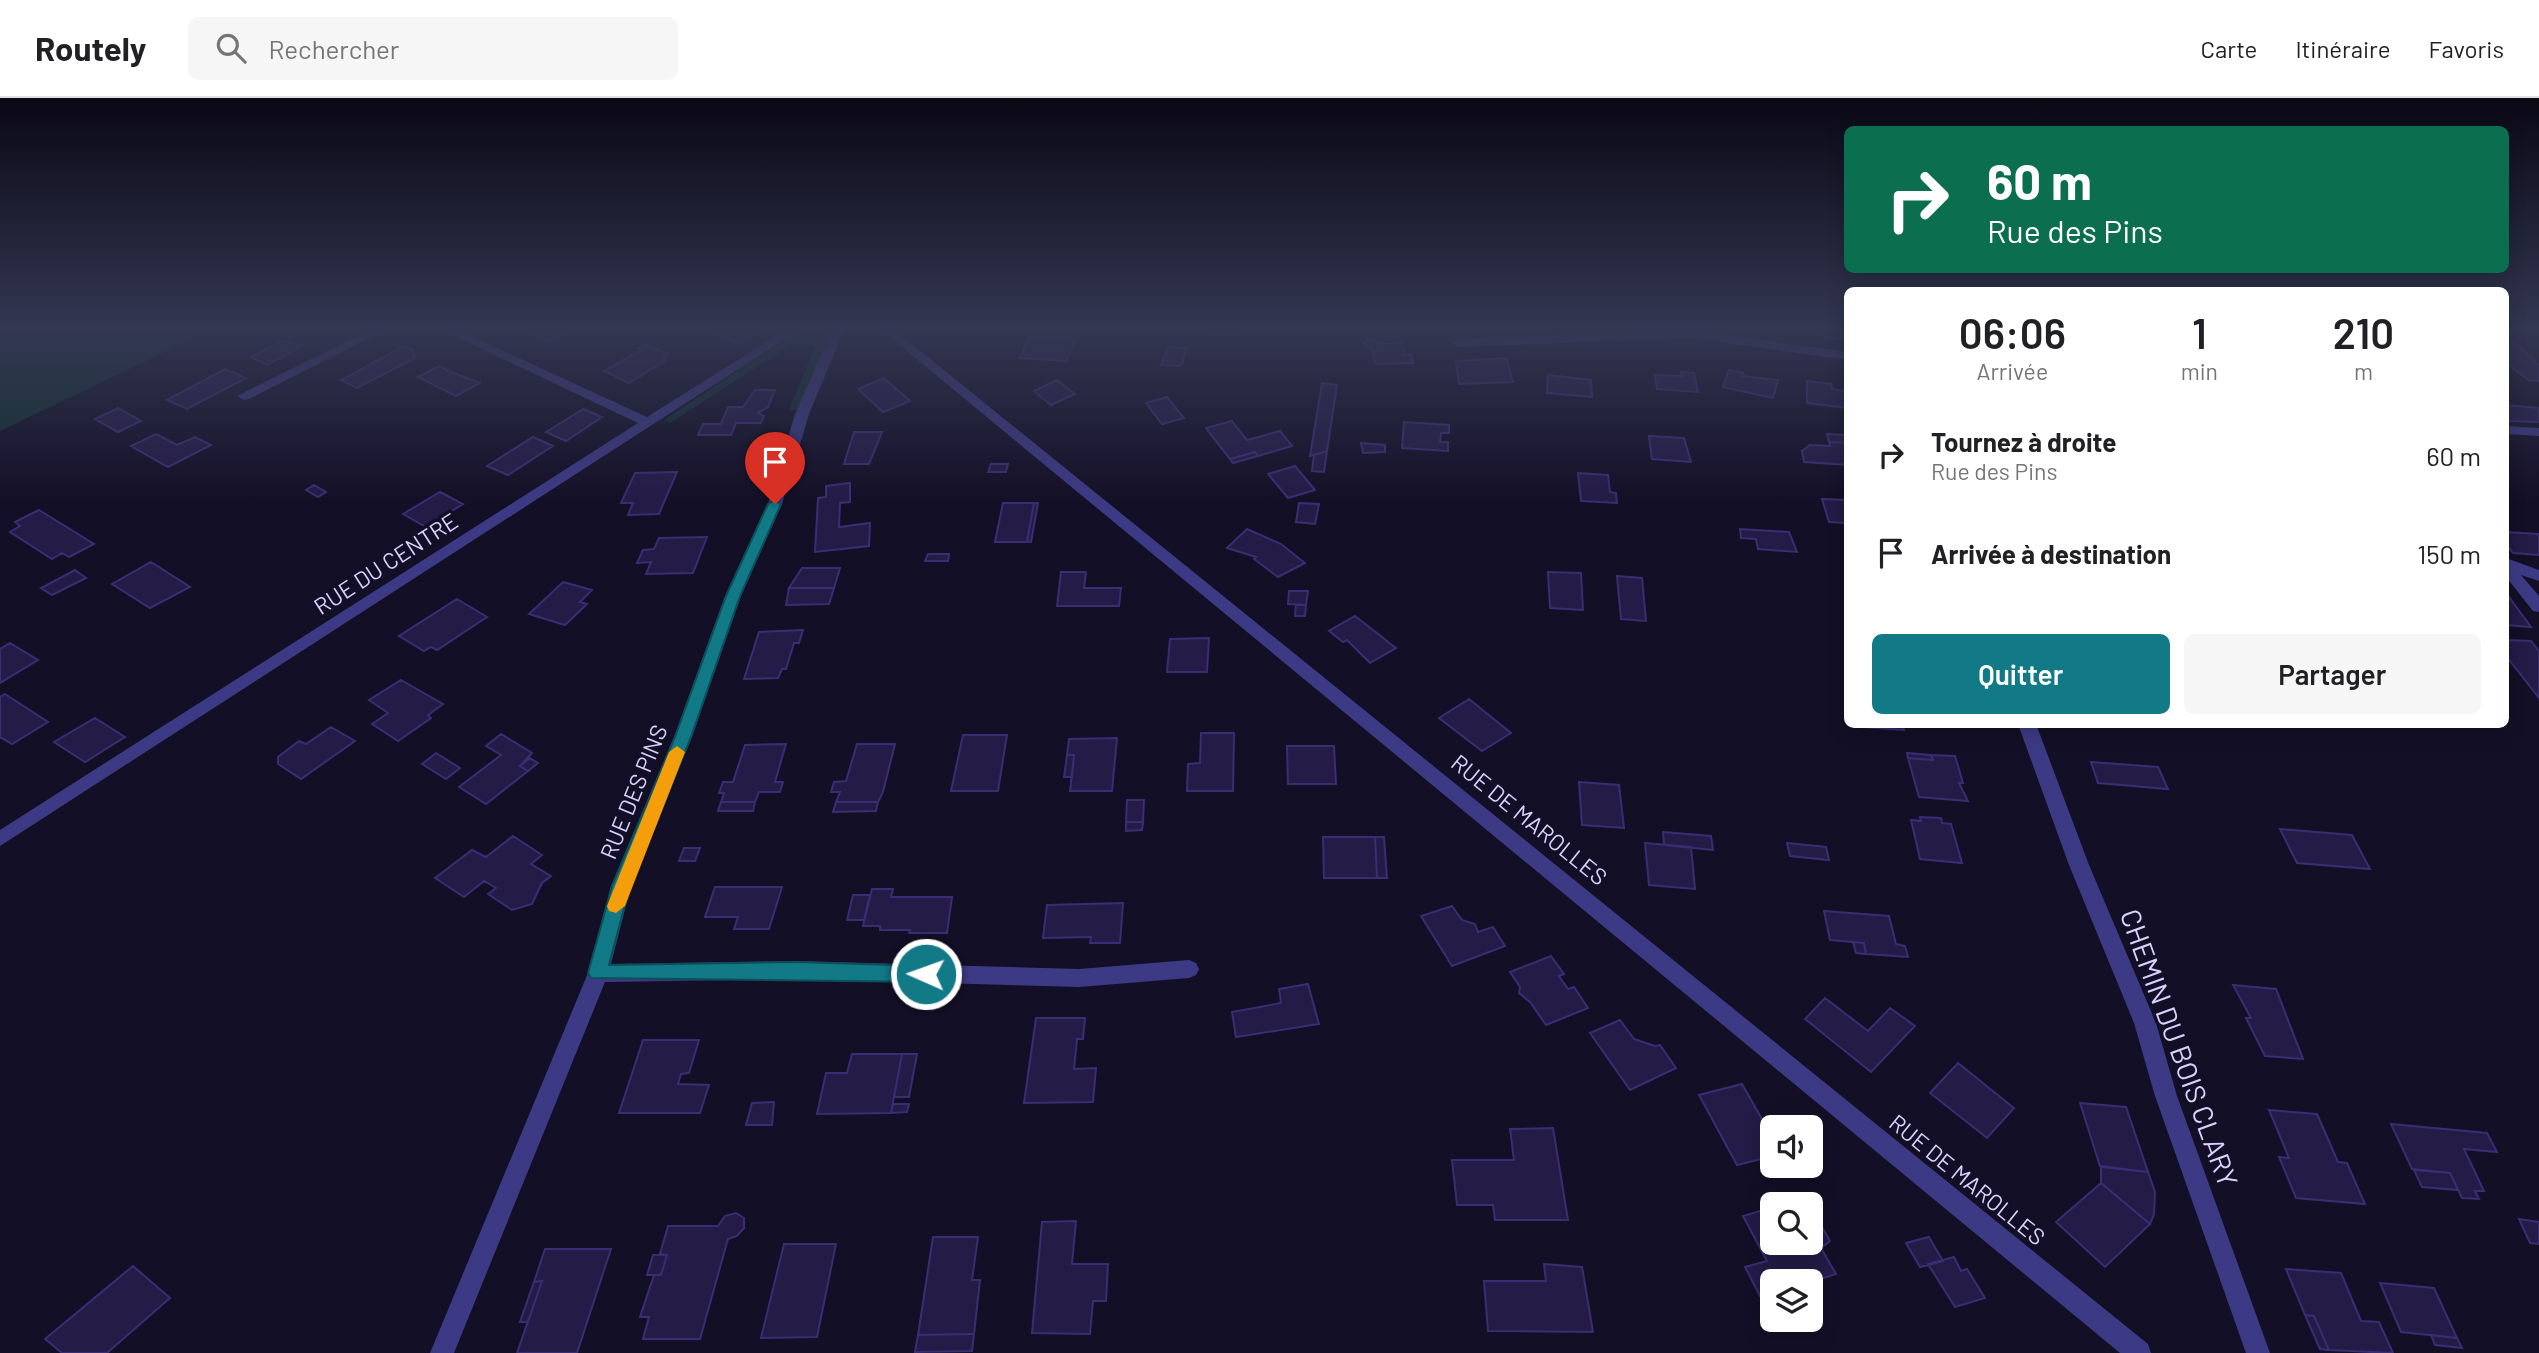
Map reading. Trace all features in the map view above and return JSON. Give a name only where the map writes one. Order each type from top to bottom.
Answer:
[{"type":"street","points":[[244,396],[263,387]]},
{"type":"street","points":[[571,387],[648,422]]},
{"type":"street","name":"RUE DU CENTRE","points":[[0,839],[704,387]]},
{"type":"street","name":"RUE DES PINS","points":[[442,1353],[597,973],[621,886],[683,737],[733,596],[775,504],[802,414],[814,387]]},
{"type":"street","name":"RUE DE MAROLLES","points":[[958,387],[2139,1353]]},
{"type":"street","points":[[2509,430],[2539,432]]},
{"type":"street","points":[[2509,566],[2539,576]]},
{"type":"street","points":[[2509,569],[2539,607]]},
{"type":"street","name":"CHEMIN DU BOIS CLARY","points":[[2028,728],[2079,865],[2146,1023],[2166,1097],[2258,1353]]},
{"type":"street","points":[[597,973],[797,970],[1079,978],[1189,969]]},
{"type":"green space","points":[[0,387],[93,387],[0,431]]},
{"type":"green space","points":[[715,387],[726,387],[670,423],[664,420]]},
{"type":"green space","points":[[799,387],[808,387],[797,410],[789,410]]},
{"type":"building","points":[[192,387],[230,387],[187,409],[167,400]]},
{"type":"building","points":[[437,387],[473,387],[456,396]]},
{"type":"building","points":[[894,387],[910,401],[883,412],[858,389]]},
{"type":"building","points":[[1043,387],[1065,387],[1075,394],[1051,405],[1034,391]]},
{"type":"building","points":[[1321,387],[1337,387],[1327,451],[1310,456]]},
{"type":"building","points":[[1547,387],[1591,387],[1592,397],[1547,393]]},
{"type":"building","points":[[1657,387],[1697,387],[1698,392],[1657,389]]},
{"type":"building","points":[[1723,387],[1776,387],[1773,398]]},
{"type":"building","points":[[1807,387],[1832,387],[1832,389],[1844,391],[1844,408],[1807,403]]},
{"type":"building","points":[[755,390],[775,390],[768,407],[758,413],[764,416],[761,423],[736,423],[731,435],[698,435],[703,424],[721,424],[728,407],[743,407]]},
{"type":"building","points":[[1167,397],[1184,418],[1162,424],[1146,403]]},
{"type":"building","points":[[2509,405],[2539,408],[2539,422],[2509,421]]},
{"type":"building","points":[[118,408],[141,421],[118,432],[95,419]]},
{"type":"building","points":[[583,409],[602,417],[566,441],[546,432]]},
{"type":"building","points":[[1232,421],[1247,440],[1280,431],[1292,446],[1258,456],[1255,452],[1230,459],[1206,428]]},
{"type":"building","points":[[1404,422],[1449,425],[1449,433],[1441,433],[1440,442],[1448,442],[1448,451],[1402,448]]},
{"type":"building","points":[[854,432],[882,432],[869,464],[844,464]]},
{"type":"building","points":[[156,434],[177,445],[195,437],[211,445],[168,467],[131,446]]},
{"type":"building","points":[[1827,434],[1844,435],[1844,443],[1829,442]]},
{"type":"building","points":[[1649,436],[1684,438],[1691,462],[1652,459]]},
{"type":"building","points":[[533,437],[553,446],[508,475],[487,466]]},
{"type":"building","points":[[1829,442],[1844,443],[1844,465],[1804,462],[1802,451],[1810,445],[1830,446]]},
{"type":"building","points":[[1361,443],[1385,445],[1385,452],[1363,453]]},
{"type":"building","points":[[1327,451],[1324,472],[1312,471],[1314,455]]},
{"type":"building","points":[[1255,452],[1258,456],[1233,463],[1230,459]]},
{"type":"building","points":[[991,464],[1008,464],[1006,472],[988,472]]},
{"type":"building","points":[[1295,466],[1315,490],[1288,498],[1268,474]]},
{"type":"building","points":[[677,472],[659,514],[628,515],[633,503],[621,503],[635,473]]},
{"type":"building","points":[[1578,473],[1608,475],[1610,492],[1616,493],[1617,503],[1581,501]]},
{"type":"building","points":[[850,483],[850,502],[840,503],[839,527],[870,523],[869,546],[815,552],[818,498],[826,497],[826,486]]},
{"type":"building","points":[[314,485],[326,492],[318,497],[306,490]]},
{"type":"building","points":[[440,492],[463,504],[426,527],[403,514]]},
{"type":"building","points":[[1822,499],[1844,500],[1844,523],[1829,522]]},
{"type":"building","points":[[1003,503],[1034,503],[1027,542],[995,542]]},
{"type":"building","points":[[1034,503],[1038,503],[1031,542],[1027,542]]},
{"type":"building","points":[[1299,503],[1319,504],[1315,524],[1296,522]]},
{"type":"building","points":[[39,510],[94,544],[69,557],[62,553],[52,559],[10,532],[20,526],[15,522]]},
{"type":"building","points":[[1247,529],[1281,544],[1305,563],[1278,577],[1254,559],[1256,557],[1227,548]]},
{"type":"building","points":[[1740,529],[1789,532],[1797,552],[1758,549],[1756,539],[1741,538]]},
{"type":"building","points":[[2509,532],[2539,534],[2539,555],[2513,553],[2509,548]]},
{"type":"building","points":[[707,537],[693,573],[646,574],[651,562],[637,563],[643,550],[654,549],[659,538]]},
{"type":"building","points":[[928,554],[949,554],[948,561],[925,561]]},
{"type":"building","points":[[151,562],[190,587],[150,608],[112,584]]},
{"type":"building","points":[[802,568],[840,568],[834,588],[789,588]]},
{"type":"building","points":[[75,570],[86,578],[52,595],[41,588]]},
{"type":"building","points":[[1061,572],[1086,572],[1084,588],[1121,588],[1119,606],[1057,606]]},
{"type":"building","points":[[1548,572],[1581,573],[1583,610],[1550,608]]},
{"type":"building","points":[[1617,576],[1642,578],[1646,621],[1621,619]]},
{"type":"building","points":[[563,582],[592,590],[580,602],[587,604],[565,625],[529,614]]},
{"type":"building","points":[[789,588],[834,588],[829,604],[786,605]]},
{"type":"building","points":[[1289,591],[1308,591],[1306,605],[1288,604]]},
{"type":"building","points":[[2509,597],[2531,627],[2509,625]]},
{"type":"building","points":[[457,599],[487,617],[437,650],[431,647],[424,651],[399,636]]},
{"type":"building","points":[[1296,605],[1306,605],[1305,616],[1295,616]]},
{"type":"building","points":[[1355,616],[1396,648],[1370,663],[1347,640],[1343,642],[1329,631]]},
{"type":"building","points":[[803,630],[799,643],[794,643],[786,669],[782,669],[778,678],[744,679],[759,632]]},
{"type":"building","points":[[1209,638],[1207,672],[1167,672],[1170,639]]},
{"type":"building","points":[[2509,640],[2531,641],[2539,651],[2539,698],[2509,660]]},
{"type":"building","points":[[10,643],[38,660],[0,683],[0,649]]},
{"type":"building","points":[[401,680],[443,704],[428,715],[431,718],[398,741],[372,724],[388,713],[369,700]]},
{"type":"building","points":[[5,694],[48,722],[12,744],[0,737],[0,697]]},
{"type":"building","points":[[1469,699],[1511,733],[1482,751],[1439,718]]},
{"type":"building","points":[[95,718],[125,737],[85,762],[54,742]]},
{"type":"building","points":[[331,727],[355,741],[301,779],[278,764],[278,757],[299,741],[306,744]]},
{"type":"building","points":[[1201,733],[1234,733],[1233,791],[1187,791],[1188,764],[1200,763]]},
{"type":"building","points":[[501,734],[532,753],[520,766],[528,771],[486,804],[459,787],[501,755],[486,746]]},
{"type":"building","points":[[963,735],[1007,735],[998,791],[951,791]]},
{"type":"building","points":[[1117,738],[1112,791],[1070,791],[1074,755],[1067,755],[1069,739]]},
{"type":"building","points":[[786,744],[775,782],[783,782],[780,792],[759,792],[755,802],[721,802],[724,793],[719,793],[723,782],[733,782],[745,745]]},
{"type":"building","points":[[857,744],[895,744],[883,792],[878,802],[836,802],[840,792],[831,792],[834,782],[846,781]]},
{"type":"building","points":[[1287,746],[1334,746],[1336,784],[1288,784]]},
{"type":"building","points":[[436,753],[460,768],[446,779],[422,764]]},
{"type":"building","points":[[1907,753],[1931,755],[1933,760],[1908,758]]},
{"type":"building","points":[[1067,755],[1074,755],[1072,777],[1064,777]]},
{"type":"building","points":[[1931,755],[1955,756],[1963,783],[1959,783],[1968,801],[1919,797],[1908,758],[1933,760]]},
{"type":"building","points":[[530,758],[538,763],[528,771],[520,766]]},
{"type":"building","points":[[2091,762],[2158,767],[2168,789],[2098,783]]},
{"type":"building","points":[[1579,782],[1619,785],[1624,828],[1582,825]]},
{"type":"building","points":[[1127,800],[1144,800],[1143,822],[1126,822]]},
{"type":"building","points":[[721,802],[755,802],[753,811],[718,811]]},
{"type":"building","points":[[836,802],[878,802],[876,811],[833,812]]},
{"type":"building","points":[[1920,817],[1941,818],[1942,823],[1951,824],[1962,863],[1920,859],[1911,820],[1921,821]]},
{"type":"building","points":[[1126,822],[1143,822],[1142,830],[1126,831]]},
{"type":"building","points":[[2280,829],[2352,835],[2370,869],[2297,863]]},
{"type":"building","points":[[1663,832],[1711,836],[1713,850],[1664,845]]},
{"type":"building","points":[[513,836],[542,855],[531,864],[551,876],[542,883],[532,904],[512,910],[488,894],[496,888],[484,881],[464,897],[435,878],[472,850],[486,857]]},
{"type":"building","points":[[1323,837],[1375,837],[1377,878],[1324,878]]},
{"type":"building","points":[[1375,837],[1384,837],[1387,878],[1377,878]]},
{"type":"building","points":[[1645,843],[1691,847],[1695,889],[1649,885]]},
{"type":"building","points":[[1787,843],[1826,847],[1829,860],[1790,856]]},
{"type":"building","points":[[684,848],[700,848],[695,861],[679,861]]},
{"type":"building","points":[[715,887],[782,887],[769,929],[734,929],[738,917],[705,917]]},
{"type":"building","points":[[872,889],[893,889],[891,897],[952,897],[947,933],[909,933],[910,930],[880,930],[880,926],[863,926]]},
{"type":"building","points":[[853,895],[870,895],[864,920],[847,920]]},
{"type":"building","points":[[1123,903],[1120,943],[1090,943],[1091,937],[1043,938],[1047,905]]},
{"type":"building","points":[[1452,906],[1462,920],[1475,924],[1478,932],[1493,927],[1505,946],[1452,966],[1421,916]]},
{"type":"building","points":[[1824,911],[1889,916],[1896,944],[1905,946],[1908,957],[1866,954],[1864,943],[1830,940]]},
{"type":"building","points":[[1853,942],[1864,943],[1866,954],[1856,953]]},
{"type":"building","points":[[1551,956],[1564,974],[1559,976],[1568,989],[1574,987],[1588,1008],[1546,1025],[1530,1002],[1519,993],[1520,987],[1510,972]]},
{"type":"building","points":[[1308,984],[1319,1024],[1236,1037],[1232,1012],[1281,1003],[1279,989]]},
{"type":"building","points":[[2233,985],[2276,989],[2303,1059],[2265,1056],[2246,1018],[2251,1018]]},
{"type":"building","points":[[1825,998],[1868,1031],[1890,1008],[1915,1026],[1871,1072],[1805,1019]]},
{"type":"building","points":[[1036,1018],[1085,1018],[1083,1039],[1077,1039],[1074,1069],[1096,1068],[1093,1102],[1024,1103]]},
{"type":"building","points":[[1620,1020],[1634,1039],[1660,1045],[1676,1068],[1630,1090],[1590,1033]]},
{"type":"building","points":[[643,1040],[699,1040],[689,1073],[681,1074],[678,1084],[709,1085],[700,1113],[619,1113]]},
{"type":"building","points":[[852,1054],[902,1054],[891,1113],[817,1114],[826,1073],[847,1073]]},
{"type":"building","points":[[902,1054],[917,1054],[909,1097],[894,1097]]},
{"type":"building","points":[[1958,1063],[2014,1108],[1987,1138],[1930,1093]]},
{"type":"building","points":[[1742,1084],[1760,1116],[1760,1159],[1737,1165],[1699,1095]]},
{"type":"building","points":[[774,1102],[772,1125],[746,1125],[752,1103]]},
{"type":"building","points":[[2080,1103],[2126,1107],[2148,1172],[2100,1166]]},
{"type":"building","points":[[893,1104],[909,1104],[907,1112],[891,1113]]},
{"type":"building","points":[[2269,1110],[2317,1114],[2338,1162],[2347,1163],[2365,1204],[2296,1198],[2279,1157],[2289,1158]]},
{"type":"building","points":[[2391,1124],[2487,1133],[2497,1152],[2464,1149],[2484,1191],[2475,1191],[2479,1199],[2462,1198],[2450,1173],[2412,1169]]},
{"type":"building","points":[[1553,1128],[1568,1220],[1495,1220],[1493,1205],[1457,1205],[1452,1160],[1514,1160],[1510,1129]]},
{"type":"building","points":[[2101,1167],[2148,1172],[2155,1192],[2154,1214],[2150,1224],[2101,1183]]},
{"type":"building","points":[[2414,1170],[2450,1173],[2458,1190],[2422,1187]]},
{"type":"building","points":[[2101,1183],[2150,1224],[2105,1267],[2056,1222]]},
{"type":"building","points":[[1760,1211],[1760,1248],[1743,1216]]},
{"type":"building","points":[[736,1213],[744,1218],[744,1228],[737,1236],[728,1239],[700,1339],[643,1339],[649,1317],[640,1317],[654,1275],[661,1275],[667,1255],[660,1254],[668,1226],[718,1226],[725,1216]]},
{"type":"building","points":[[2519,1219],[2539,1222],[2539,1244],[2530,1243]]},
{"type":"building","points":[[1076,1221],[1072,1264],[1108,1264],[1106,1301],[1093,1301],[1090,1334],[1032,1333],[1042,1222]]},
{"type":"building","points":[[1823,1229],[1830,1241],[1823,1246]]},
{"type":"building","points":[[933,1237],[978,1237],[972,1280],[980,1280],[974,1334],[918,1335]]},
{"type":"building","points":[[1929,1237],[1943,1261],[1920,1267],[1906,1243]]},
{"type":"building","points":[[784,1244],[836,1244],[817,1337],[761,1338]]},
{"type":"building","points":[[545,1249],[611,1249],[577,1353],[517,1353],[542,1281],[534,1282]]},
{"type":"building","points":[[1823,1251],[1836,1274],[1823,1278],[1823,1269],[1760,1269],[1760,1296],[1745,1267],[1767,1261],[1764,1255],[1823,1255]]},
{"type":"building","points":[[653,1255],[667,1255],[661,1275],[647,1275]]},
{"type":"building","points":[[1954,1257],[1961,1271],[1967,1269],[1985,1298],[1955,1307],[1928,1264]]},
{"type":"building","points":[[1544,1264],[1582,1267],[1593,1332],[1488,1331],[1484,1281],[1546,1281]]},
{"type":"building","points":[[133,1266],[170,1298],[107,1353],[62,1353],[45,1339]]},
{"type":"building","points":[[2286,1269],[2341,1273],[2361,1321],[2379,1322],[2393,1353],[2329,1350],[2314,1316],[2305,1315]]},
{"type":"building","points":[[542,1281],[528,1322],[520,1322],[534,1282]]},
{"type":"building","points":[[2380,1283],[2434,1288],[2457,1338],[2401,1332]]},
{"type":"building","points":[[2305,1315],[2314,1316],[2329,1350],[2320,1349]]},
{"type":"building","points":[[974,1334],[972,1351],[915,1352],[918,1335]]},
{"type":"building","points":[[2431,1335],[2457,1338],[2462,1348],[2435,1345]]},
{"type":"slow traffic","points":[[616,906],[621,886],[677,752]]},
{"type":"route","points":[[775,504],[733,596],[683,737],[621,886],[597,973],[797,970],[926,974]]}]
